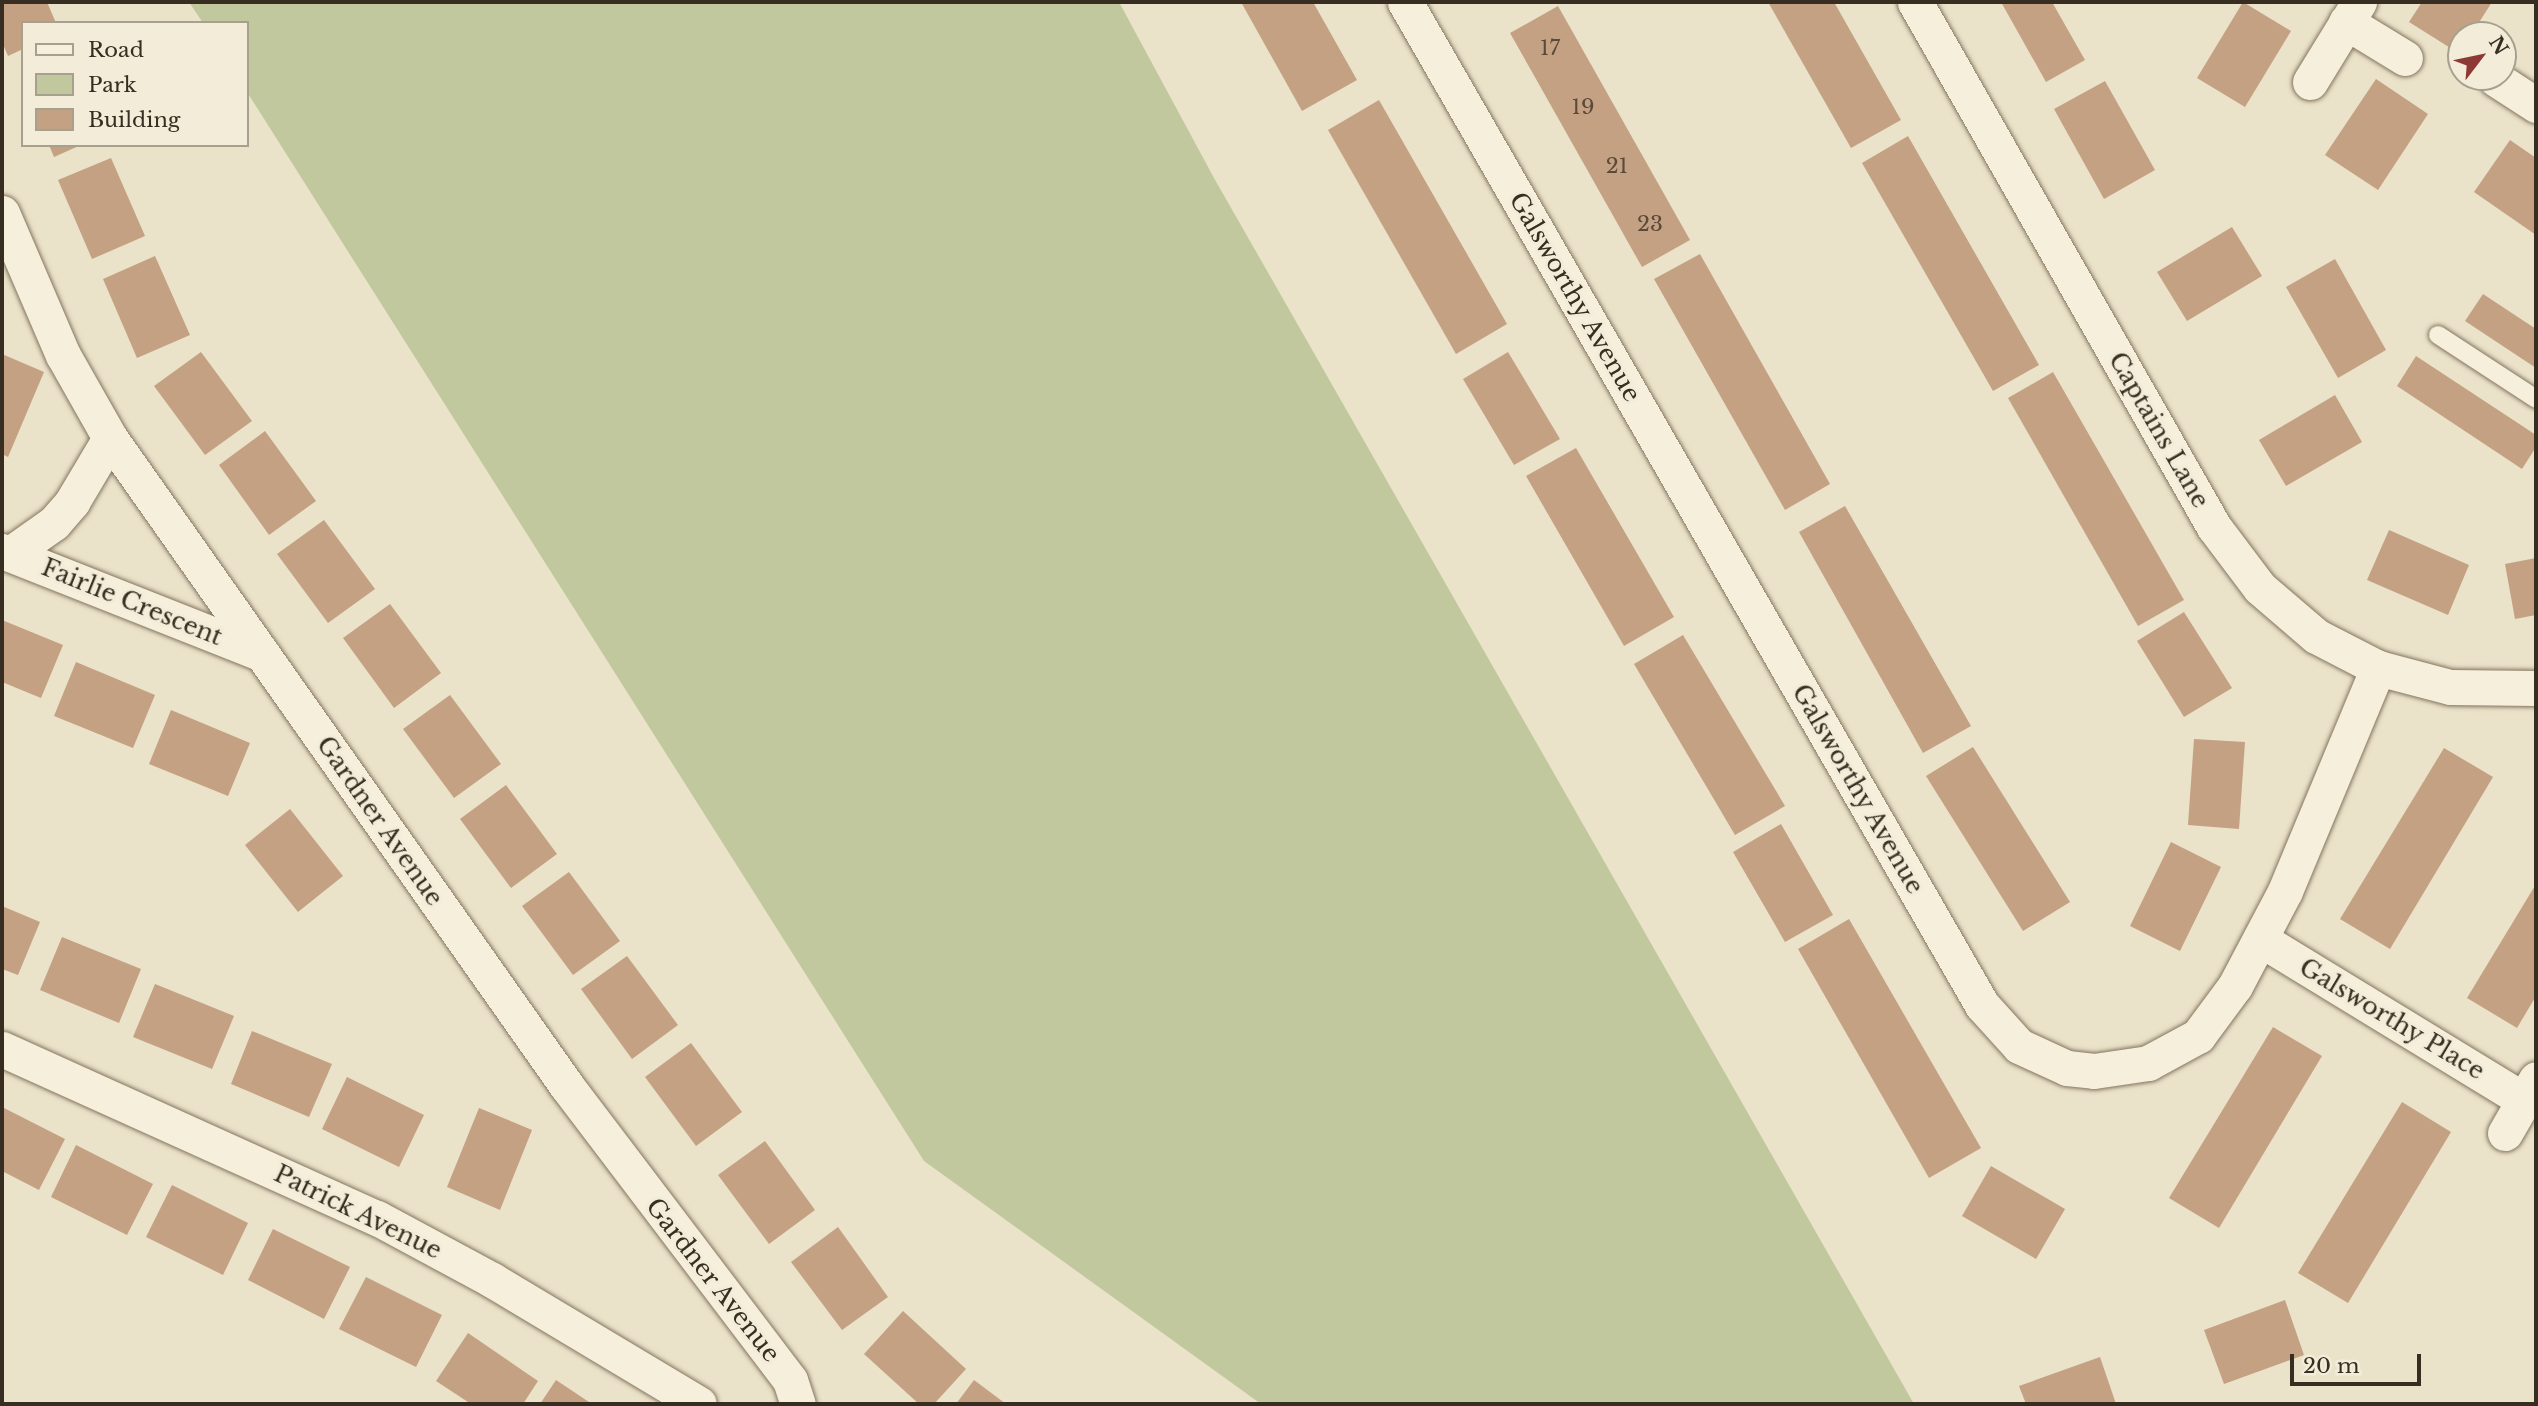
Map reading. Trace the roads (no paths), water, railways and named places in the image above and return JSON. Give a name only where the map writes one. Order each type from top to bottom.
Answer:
[{"type":"street","name":"Galsworthy Avenue","points":[[1405,2],[1998,1027],[2019,1046],[2067,1068],[2094,1071],[2148,1063],[2198,1036],[2235,986],[2260,939],[2378,668]]},
{"type":"street","name":"Captains Lane","points":[[1915,2],[2236,559],[2287,614],[2316,635],[2378,668],[2450,687],[2536,688]]},
{"type":"street","points":[[2310,82],[2352,12],[2405,58]]},
{"type":"street","points":[[2514,91],[2536,105]]},
{"type":"street","name":"Gardner Avenue","points":[[2,213],[63,355],[110,438],[566,1085],[790,1380],[799,1404]]},
{"type":"street","points":[[6,552],[54,523],[72,502],[110,438]]},
{"type":"street","name":"Fairlie Crescent","points":[[6,552],[261,654]]},
{"type":"street","name":"Galsworthy Place","points":[[2260,939],[2530,1089],[2505,1133]]},
{"type":"street","name":"Patrick Avenue","points":[[2,1049],[377,1219],[492,1280],[699,1404]]},
{"type":"lane","points":[[2438,335],[2536,399]]}]
